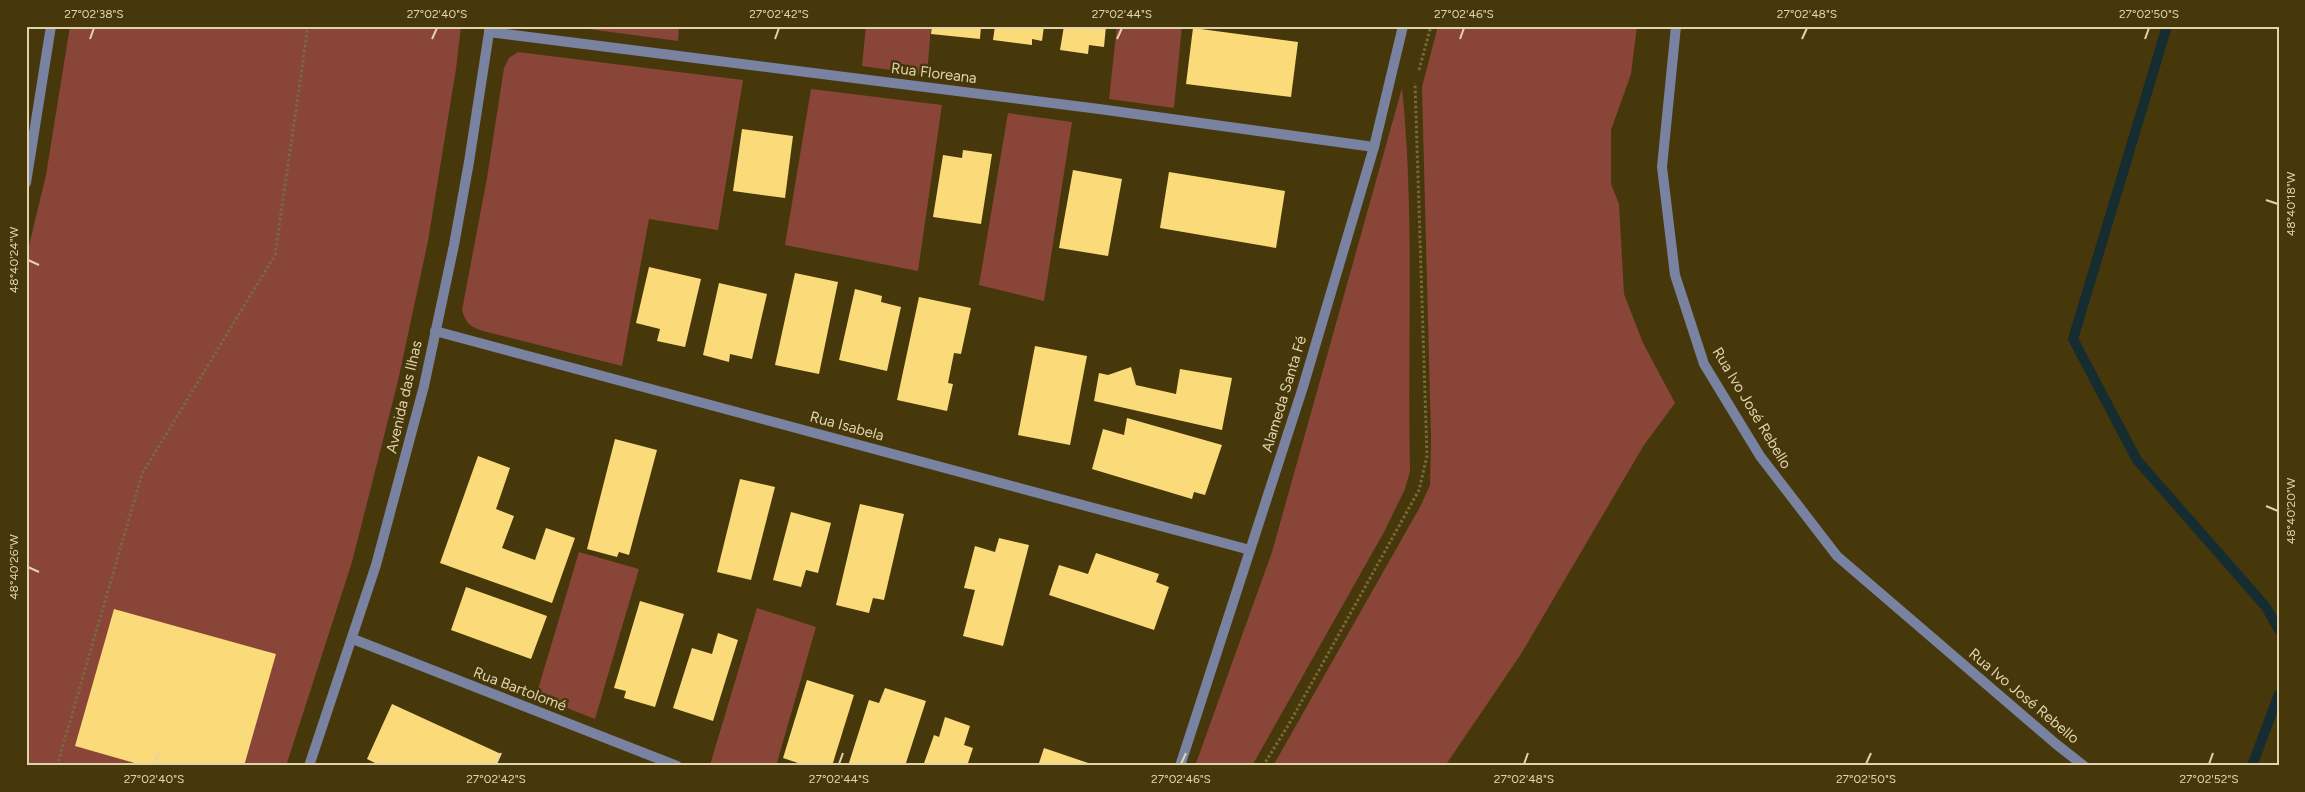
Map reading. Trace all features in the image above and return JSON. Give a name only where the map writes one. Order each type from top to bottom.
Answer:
[{"type":"street","points":[[26,183],[51,26]]},
{"type":"street","name":"Alameda Santa Fé","points":[[1180,766],[1303,387],[1374,147],[1403,26]]},
{"type":"street","name":"Rua Ivo José Rebello","points":[[1676,26],[1662,167],[1676,275],[1704,364],[1760,456],[1837,556],[2084,766]]},
{"type":"street","name":"Rua Floreana","points":[[489,29],[1374,147]]},
{"type":"street","name":"Avenida das Ilhas","points":[[309,766],[353,640],[412,436],[469,162],[489,29]]},
{"type":"street","name":"Rua Isabela","points":[[435,331],[1250,550]]},
{"type":"street","name":"Rua Bartolomé","points":[[353,640],[677,766]]},
{"type":"path","points":[[57,766],[142,474],[275,255],[308,26]]},
{"type":"path","points":[[1263,766],[1289,724],[1418,490],[1427,456],[1415,84],[1432,26]]},
{"type":"shaded area","points":[[70,26],[461,26],[456,69],[428,241],[398,381],[352,562],[286,766],[26,766],[26,258],[46,175]]},
{"type":"shaded area","points":[[566,26],[679,26],[678,41]]},
{"type":"shaded area","points":[[866,26],[931,26],[927,75],[862,66]]},
{"type":"shaded area","points":[[1117,26],[1182,26],[1174,108],[1109,99]]},
{"type":"shaded area","points":[[1438,26],[1637,26],[1631,74],[1611,130],[1611,184],[1619,204],[1624,294],[1643,343],[1675,403],[1644,445],[1521,654],[1445,766],[1273,766],[1420,507],[1430,485],[1431,438],[1422,87]]},
{"type":"shaded area","points":[[518,52],[743,80],[718,230],[649,219],[622,366],[483,331],[475,328],[465,319],[462,310],[487,178],[504,68],[509,58]]},
{"type":"shaded area","points":[[1402,88],[1406,135],[1409,231],[1410,471],[1405,489],[1384,532],[1252,766],[1195,766],[1272,552]]},
{"type":"shaded area","points":[[811,89],[942,105],[918,271],[785,245]]},
{"type":"shaded area","points":[[1008,113],[1072,122],[1044,301],[979,285]]},
{"type":"shaded area","points":[[579,552],[639,569],[595,719],[536,696]]},
{"type":"shaded area","points":[[757,608],[816,627],[776,766],[713,766],[710,765]]},
{"type":"building","points":[[932,26],[981,26],[980,39],[931,34]]},
{"type":"building","points":[[995,26],[1044,26],[1042,41],[1032,39],[1032,45],[993,40]]},
{"type":"building","points":[[1064,26],[1106,26],[1104,47],[1089,45],[1088,54],[1060,50]]},
{"type":"building","points":[[1193,28],[1298,42],[1291,97],[1186,84]]},
{"type":"building","points":[[742,129],[793,136],[785,198],[733,191]]},
{"type":"building","points":[[963,150],[992,154],[981,224],[933,217],[943,155],[962,158]]},
{"type":"building","points":[[1073,170],[1122,179],[1108,256],[1059,248]]},
{"type":"building","points":[[1169,172],[1285,191],[1276,248],[1160,228]]},
{"type":"building","points":[[649,267],[701,279],[685,347],[657,341],[660,329],[636,323]]},
{"type":"building","points":[[795,273],[838,282],[819,374],[775,365]]},
{"type":"building","points":[[719,283],[767,294],[752,359],[730,354],[729,362],[703,355]]},
{"type":"building","points":[[855,289],[882,296],[881,302],[901,307],[887,371],[839,360]]},
{"type":"building","points":[[919,297],[971,308],[961,354],[954,353],[948,383],[953,384],[947,411],[897,400]]},
{"type":"building","points":[[1035,346],[1087,356],[1070,445],[1018,435]]},
{"type":"building","points":[[1131,367],[1136,385],[1176,394],[1180,369],[1232,378],[1222,430],[1094,401],[1099,373],[1108,375]]},
{"type":"building","points":[[1127,418],[1222,445],[1205,495],[1194,492],[1192,499],[1092,469],[1103,429],[1124,435]]},
{"type":"building","points":[[615,439],[657,450],[629,555],[619,552],[617,557],[587,549]]},
{"type":"building","points":[[478,456],[510,468],[496,509],[514,516],[502,548],[535,560],[546,528],[575,538],[552,603],[440,563]]},
{"type":"building","points":[[740,479],[775,487],[751,580],[717,572]]},
{"type":"building","points":[[860,504],[904,514],[884,600],[873,598],[869,613],[836,605]]},
{"type":"building","points":[[791,512],[831,523],[818,573],[806,570],[801,587],[773,580]]},
{"type":"building","points":[[999,538],[1029,545],[1003,646],[963,636],[975,590],[964,588],[975,546],[995,552]]},
{"type":"building","points":[[1096,553],[1159,574],[1156,582],[1169,587],[1154,630],[1049,595],[1059,565],[1088,574]]},
{"type":"building","points":[[466,587],[547,616],[531,659],[451,630]]},
{"type":"building","points":[[640,601],[684,614],[655,707],[624,698],[626,691],[614,688]]},
{"type":"building","points":[[114,609],[276,654],[244,766],[145,766],[75,746]]},
{"type":"building","points":[[718,633],[738,640],[713,721],[673,708],[692,648],[712,654]]},
{"type":"building","points":[[807,680],[854,695],[832,766],[807,766],[783,758]]},
{"type":"building","points":[[885,688],[926,701],[905,766],[848,766],[869,700],[879,703]]},
{"type":"building","points":[[392,704],[501,754],[496,766],[381,766],[367,759]]},
{"type":"building","points":[[945,717],[970,726],[964,745],[973,748],[967,766],[923,766],[934,735],[939,737]]},
{"type":"building","points":[[1044,748],[1094,765],[1094,766],[1038,766]]},
{"type":"waterway","points":[[2167,26],[2073,339],[2137,460],[2266,607],[2279,630]]},
{"type":"waterway","points":[[2252,766],[2279,694]]}]
